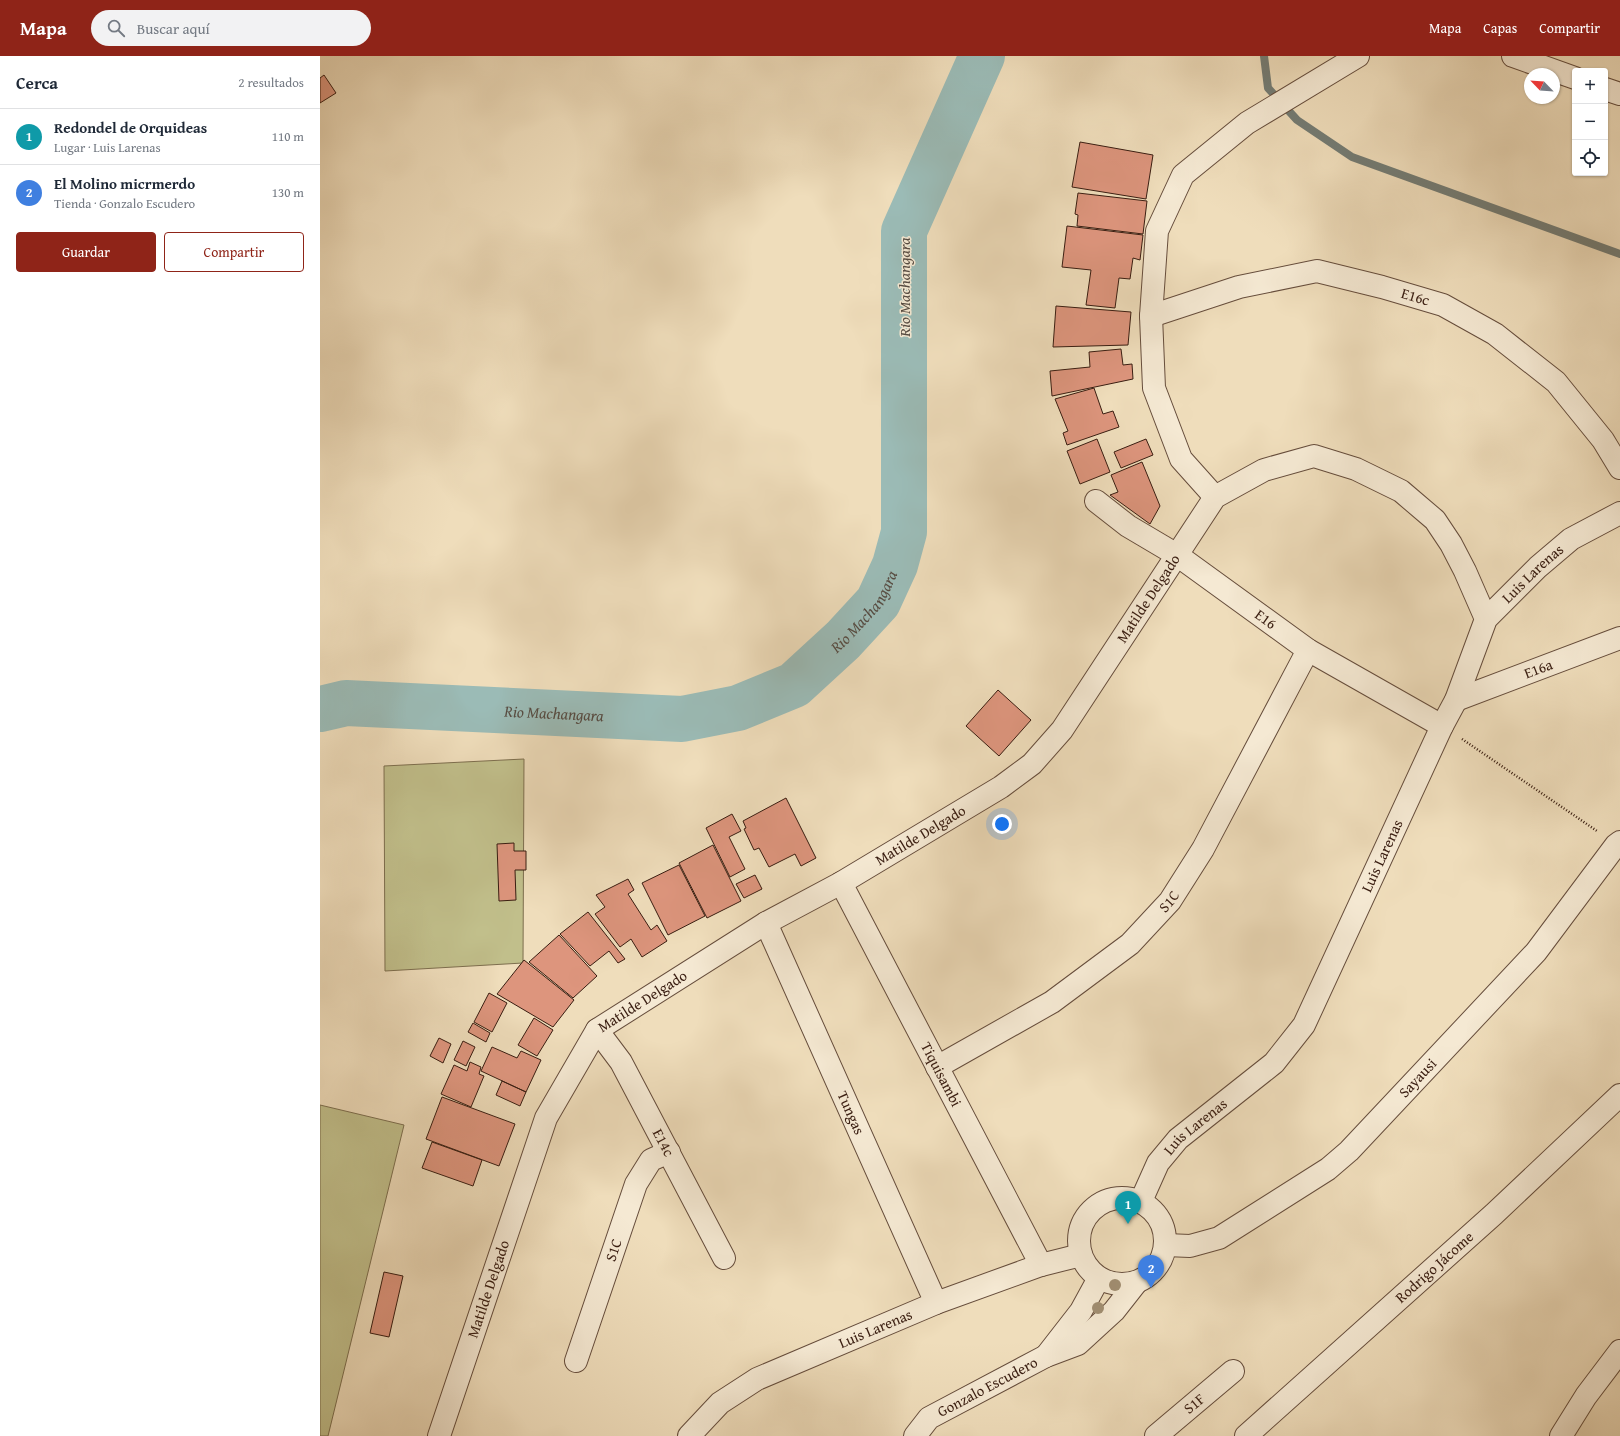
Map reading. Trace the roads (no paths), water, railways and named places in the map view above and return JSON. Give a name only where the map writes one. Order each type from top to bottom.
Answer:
[{"type":"street","points":[[1215,497],[1180,460],[1154,388],[1151,316],[1158,231],[1182,175],[1247,123],[1358,56]]},
{"type":"street","points":[[1513,56],[1572,77]]},
{"type":"street","points":[[1608,90],[1620,94]]},
{"type":"street","name":"E16c","points":[[1151,316],[1239,287],[1317,271],[1382,287],[1443,305],[1495,334],[1556,382],[1603,440],[1620,468]]},
{"type":"street","name":"Matilde Delgado","points":[[438,1436],[546,1118],[597,1030],[766,923],[841,883],[1001,787],[1032,764],[1062,730],[1215,497],[1264,470],[1314,456],[1356,469],[1401,491],[1435,520],[1451,544],[1465,571],[1486,619]]},
{"type":"street","name":"E16","points":[[1096,501],[1128,526],[1177,555],[1308,650],[1442,726]]},
{"type":"street","name":"Luis Larenas","points":[[1141,1201],[1158,1163],[1178,1139],[1274,1063],[1304,1025],[1442,726],[1456,700],[1486,619],[1538,567],[1571,539],[1620,513]]},
{"type":"street","name":"E16a","points":[[1456,700],[1620,638]]},
{"type":"street","name":"S1C","points":[[937,1067],[1052,1002],[1130,944],[1170,901],[1203,849],[1308,650]]},
{"type":"street","name":"Sayausi","points":[[1166,1244],[1190,1246],[1219,1238],[1328,1169],[1349,1151],[1536,952],[1618,844]]},
{"type":"street","name":"Tiquisambi","points":[[841,883],[1041,1265]]},
{"type":"street","name":"Tungas","points":[[766,923],[936,1303]]},
{"type":"street","name":"E14c","points":[[597,1030],[621,1062],[724,1258]]},
{"type":"street","name":"Rodrigo Jácome","points":[[1246,1436],[1494,1214],[1620,1095]]},
{"type":"street","name":"S1C","points":[[576,1361],[636,1184],[651,1160],[669,1152]]},
{"type":"street","points":[[1127,1197],[1141,1201],[1155,1212],[1164,1227],[1166,1244],[1161,1261],[1151,1274],[1136,1283],[1123,1285],[1110,1284],[1099,1278],[1088,1268],[1081,1255],[1079,1240],[1082,1226],[1089,1214],[1100,1204],[1113,1198],[1127,1197]]},
{"type":"street","name":"Luis Larenas","points":[[689,1436],[720,1403],[757,1379],[936,1303],[1041,1265],[1081,1255]]},
{"type":"street","name":"Gonzalo Escudero","points":[[1046,1356],[1081,1311],[1099,1278]]},
{"type":"street","name":"Gonzalo Escudero","points":[[915,1436],[929,1418],[1046,1356],[1078,1344],[1114,1311],[1136,1283]]},
{"type":"street","points":[[1561,1436],[1586,1396],[1620,1351]]},
{"type":"street","name":"S1F","points":[[1156,1436],[1232,1372]]},
{"type":"waterway","name":"Rio Machangara","points":[[320,709],[346,703],[682,719],[738,708],[794,685],[843,640],[878,602],[895,565],[904,532],[904,231],[982,56]]},
{"type":"waterway","points":[[1264,56],[1268,88],[1297,120],[1352,157],[1620,254]]},
{"type":"place","name":"Redondel de Orquideas","points":[[1128,1224]]},
{"type":"place","name":"El Molino micrmerdo","points":[[1151,1288]]}]
